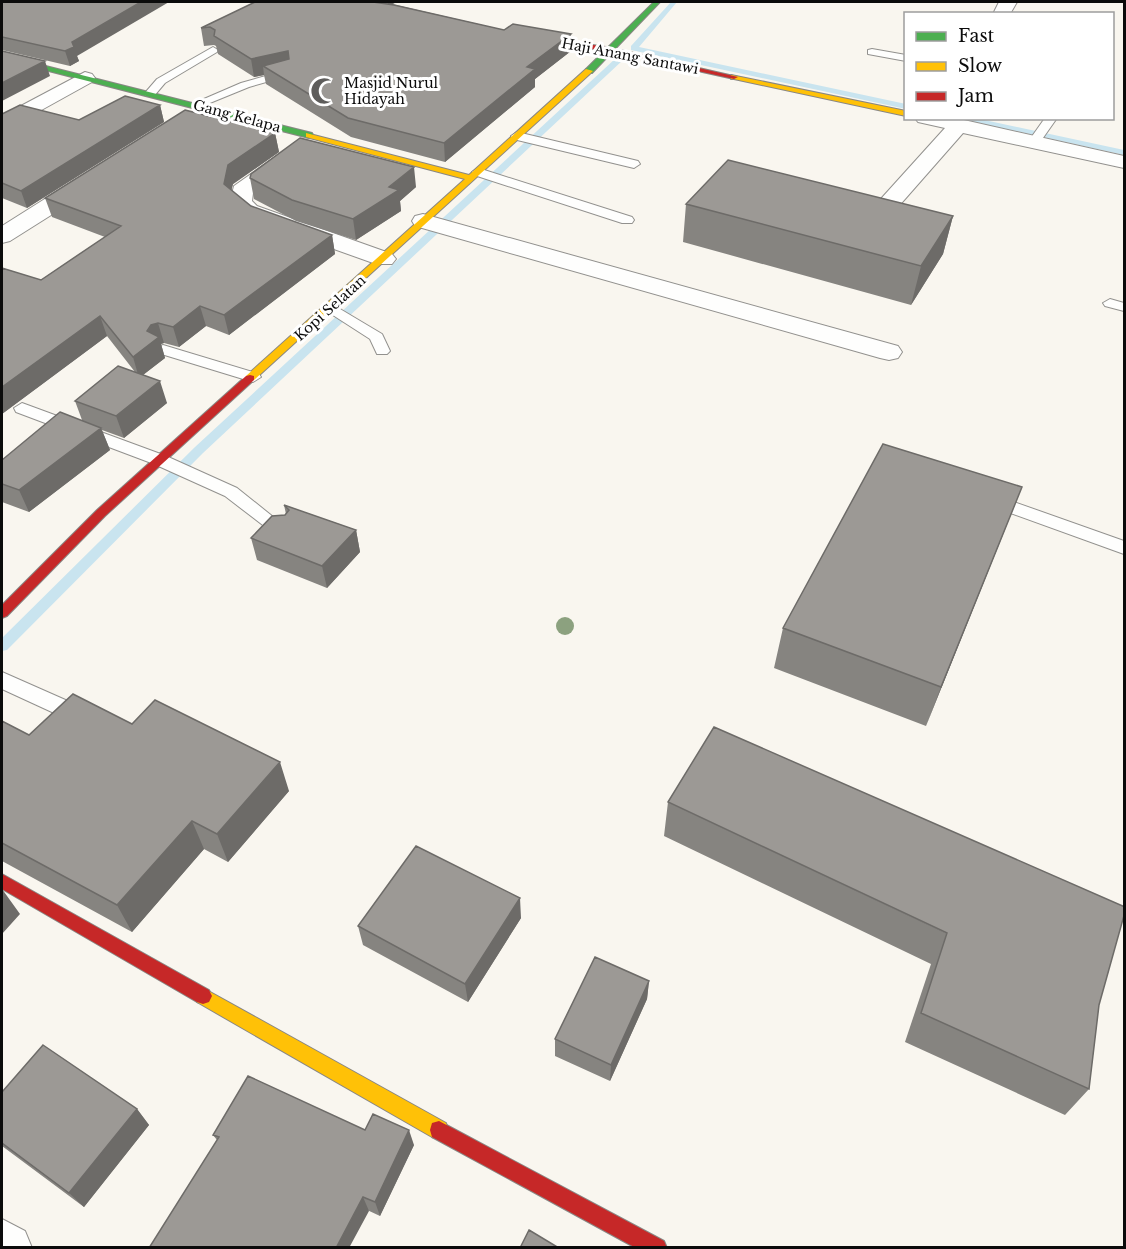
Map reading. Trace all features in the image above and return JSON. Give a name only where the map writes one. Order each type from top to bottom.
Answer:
[{"type":"street","name":"Kopi Selatan","points":[[2,613],[101,513],[384,259],[429,223],[474,175],[612,50],[657,2]]},
{"type":"street","name":"Haji Anang Santawi","points":[[508,33],[612,50],[904,114]]},
{"type":"street","name":"Gang Kelapa","points":[[2,57],[474,175]]},
{"type":"street","points":[[2,124],[85,78]]},
{"type":"street","points":[[176,126],[200,106]]},
{"type":"street","points":[[868,227],[940,121],[1125,162]]},
{"type":"street","points":[[316,137],[242,191],[241,202],[249,211],[269,220],[384,259]]},
{"type":"street","points":[[2,236],[108,169]]},
{"type":"street","points":[[429,223],[889,352]]},
{"type":"street","points":[[2,881],[360,1087],[657,1248]]},
{"type":"street","points":[[2,1243],[9,1248]]},
{"type":"lane","points":[[138,103],[154,95],[161,81],[213,50]]},
{"type":"lane","points":[[872,52],[904,58]]},
{"type":"lane","points":[[200,106],[245,85],[286,73]]},
{"type":"lane","points":[[1034,142],[1050,120]]},
{"type":"lane","points":[[517,136],[634,164]]},
{"type":"lane","points":[[474,175],[627,220]]},
{"type":"lane","points":[[330,307],[377,338],[382,351]]},
{"type":"lane","points":[[163,350],[253,377]]},
{"type":"lane","points":[[22,408],[160,460],[231,492],[283,532]]},
{"type":"lane","points":[[997,502],[1125,548]]},
{"type":"lane","points":[[2,680],[72,712]]},
{"type":"building","points":[[2,2],[141,2],[72,42],[74,47],[65,51],[2,37]]},
{"type":"building","points":[[255,2],[373,2],[504,30],[513,24],[571,34],[527,67],[535,69],[444,143],[348,118],[263,66],[289,59],[288,51],[251,59],[214,36],[215,30],[210,27],[201,28]]},
{"type":"building","points":[[2,51],[45,61],[2,83]]},
{"type":"building","points":[[125,96],[160,105],[21,191],[2,183],[2,114],[20,105],[79,120]]},
{"type":"building","points":[[185,110],[275,133],[228,165],[224,184],[251,206],[332,235],[224,315],[200,306],[173,327],[158,323],[151,325],[147,331],[159,337],[133,357],[100,316],[2,387],[2,268],[41,280],[121,226],[45,198]]},
{"type":"building","points":[[300,138],[414,167],[389,187],[399,190],[353,219],[292,200],[250,178],[251,174]]},
{"type":"building","points":[[728,160],[953,216],[921,266],[686,204]]},
{"type":"building","points":[[118,366],[160,381],[116,416],[75,401]]},
{"type":"building","points":[[60,412],[101,428],[19,490],[2,484],[2,460]]},
{"type":"building","points":[[883,444],[1022,487],[941,687],[783,628]]},
{"type":"building","points":[[284,505],[356,530],[322,566],[251,538],[272,516],[285,515],[289,510]]},
{"type":"building","points":[[73,694],[132,724],[155,700],[280,762],[217,834],[192,821],[117,905],[2,843],[2,721],[29,735]]},
{"type":"building","points":[[714,727],[1125,907],[1099,1005],[1089,1089],[921,1013],[947,933],[668,802]]},
{"type":"building","points":[[416,846],[520,898],[465,984],[358,926]]},
{"type":"building","points":[[595,957],[649,981],[611,1065],[555,1039]]},
{"type":"building","points":[[43,1045],[137,1109],[69,1193],[2,1143],[2,1092]]},
{"type":"building","points":[[248,1076],[365,1130],[373,1114],[409,1130],[375,1202],[363,1197],[336,1248],[149,1248],[219,1137],[213,1135]]},
{"type":"building","points":[[529,1230],[559,1248],[520,1248]]},
{"type":"waterway","points":[[674,2],[634,48],[904,107]]},
{"type":"waterway","points":[[2,646],[199,450],[619,60]]},
{"type":"waterway","points":[[970,120],[1124,153]]},
{"type":"traffic: fast","points":[[589,71],[657,2]]},
{"type":"traffic: fast","points":[[2,57],[309,135]]},
{"type":"traffic: slow","points":[[250,378],[589,71]]},
{"type":"traffic: slow","points":[[734,77],[904,114]]},
{"type":"traffic: slow","points":[[309,135],[471,178]]},
{"type":"traffic: slow","points":[[203,996],[439,1130]]},
{"type":"traffic: jam","points":[[526,36],[612,50],[734,77]]},
{"type":"traffic: jam","points":[[2,613],[101,513],[250,378]]},
{"type":"traffic: jam","points":[[2,881],[203,996]]},
{"type":"traffic: jam","points":[[439,1130],[657,1248]]},
{"type":"place","name":"Masjid Nurul Hidayah","points":[[324,91]]}]
